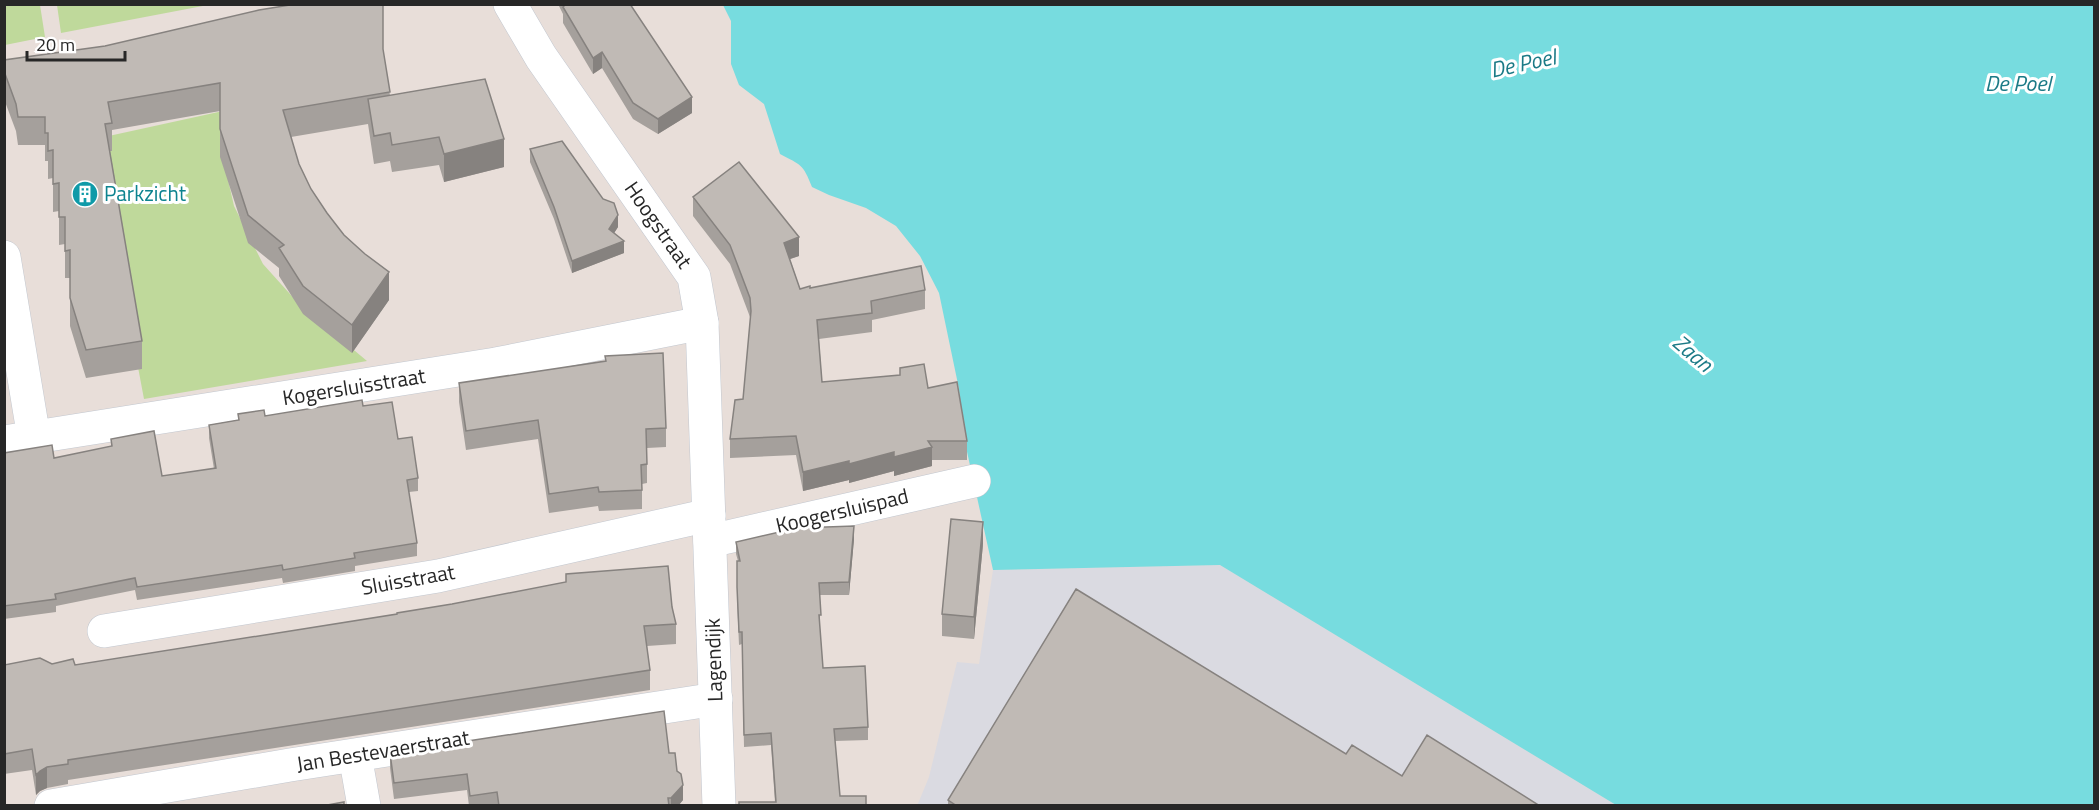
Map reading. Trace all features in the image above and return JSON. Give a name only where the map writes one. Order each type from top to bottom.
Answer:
[{"type":"street","name":"Hoogstraat","points":[[510,4],[541,57],[694,277],[702,323],[709,528]]},
{"type":"street","points":[[4,257],[19,440]]},
{"type":"street","name":"Kogersluisstraat","points":[[19,440],[496,364],[702,323]]},
{"type":"street","name":"Koogersluispad","points":[[709,528],[974,481]]},
{"type":"street","name":"Sluisstraat","points":[[104,632],[709,528]]},
{"type":"street","name":"Lagendijk","points":[[709,528],[719,806]]},
{"type":"street","name":"Jan Bestevaerstraat","points":[[51,806],[356,755],[716,699]]},
{"type":"street","points":[[356,755],[364,806]]},
{"type":"shaded area","points":[[1220,565],[1616,805],[917,806],[929,777],[957,662],[979,664],[993,570]]},
{"type":"green space","points":[[5,4],[40,5],[45,37],[5,45]]},
{"type":"green space","points":[[57,4],[208,5],[61,33]]},
{"type":"green space","points":[[255,104],[221,149],[234,206],[263,264],[299,304],[367,361],[144,399],[95,139]]},
{"type":"water","points":[[723,5],[2094,5],[2094,805],[1616,805],[1220,565],[993,570],[964,438],[959,389],[939,293],[920,256],[896,226],[866,208],[812,187],[801,166],[780,154],[764,104],[739,85],[731,64],[731,21]]},
{"type":"building","points":[[296,4],[383,4],[383,49],[390,92],[283,110],[299,164],[311,189],[344,235],[389,272],[352,325],[303,286],[279,248],[284,245],[248,215],[220,129],[220,83],[108,102],[112,123],[105,124],[142,341],[86,350],[70,298],[70,250],[65,251],[65,217],[59,217],[59,183],[53,184],[53,150],[48,151],[45,117],[18,117],[16,104],[4,71],[4,60],[105,46],[259,10]]},
{"type":"building","points":[[566,4],[630,4],[692,97],[658,119],[633,103],[602,52],[593,58],[563,7]]},
{"type":"building","points":[[485,79],[504,139],[444,154],[439,137],[392,145],[390,133],[374,136],[368,99]]},
{"type":"building","points":[[562,141],[603,199],[614,203],[618,215],[609,229],[624,241],[572,261],[554,207],[530,149]]},
{"type":"building","points":[[739,162],[799,237],[784,243],[800,289],[921,266],[925,290],[871,301],[872,313],[817,320],[822,382],[900,375],[900,368],[924,364],[928,388],[957,382],[967,441],[928,441],[932,447],[894,457],[894,452],[849,464],[849,461],[803,472],[796,436],[730,439],[735,400],[743,399],[751,311],[750,298],[730,245],[693,197]]},
{"type":"building","points":[[663,353],[666,428],[646,429],[647,464],[641,465],[642,490],[599,492],[598,487],[549,494],[538,420],[466,431],[459,383],[606,361],[605,356]]},
{"type":"building","points":[[362,400],[363,406],[392,402],[398,439],[412,437],[418,478],[407,480],[417,543],[354,553],[355,558],[283,570],[282,565],[137,587],[135,578],[55,594],[56,599],[4,606],[4,453],[52,445],[54,458],[112,446],[111,439],[154,431],[162,476],[216,468],[209,425],[239,420],[238,414],[264,410],[265,416]]},
{"type":"building","points":[[951,519],[983,522],[974,617],[942,614]]},
{"type":"building","points":[[854,526],[849,582],[819,583],[821,615],[819,615],[823,668],[865,666],[868,727],[834,729],[840,796],[866,796],[866,806],[739,806],[739,802],[776,802],[771,733],[744,735],[742,632],[739,632],[737,587],[737,561],[740,561],[736,542],[797,528]]},
{"type":"building","points":[[668,566],[676,624],[644,626],[650,670],[68,760],[68,764],[47,767],[36,775],[32,749],[4,754],[4,665],[40,658],[52,664],[73,659],[75,665],[452,604],[566,582],[566,574]]},
{"type":"building","points":[[1076,589],[1346,754],[1352,745],[1402,776],[1427,735],[1540,806],[957,806],[948,800]]},
{"type":"building","points":[[664,711],[669,753],[675,753],[677,771],[681,774],[683,785],[671,798],[668,798],[669,806],[499,806],[497,792],[470,796],[467,774],[394,783],[390,753]]},
{"type":"building","points":[[344,802],[344,806],[322,806]]},
{"type":"place","name":"Parkzicht","points":[[85,194]]},
{"type":"water label","name":"De Poel","points":[[1523,63]]},
{"type":"water label","name":"De Poel","points":[[2018,83]]},
{"type":"water label","name":"Zaan","points":[[1693,353]]}]
